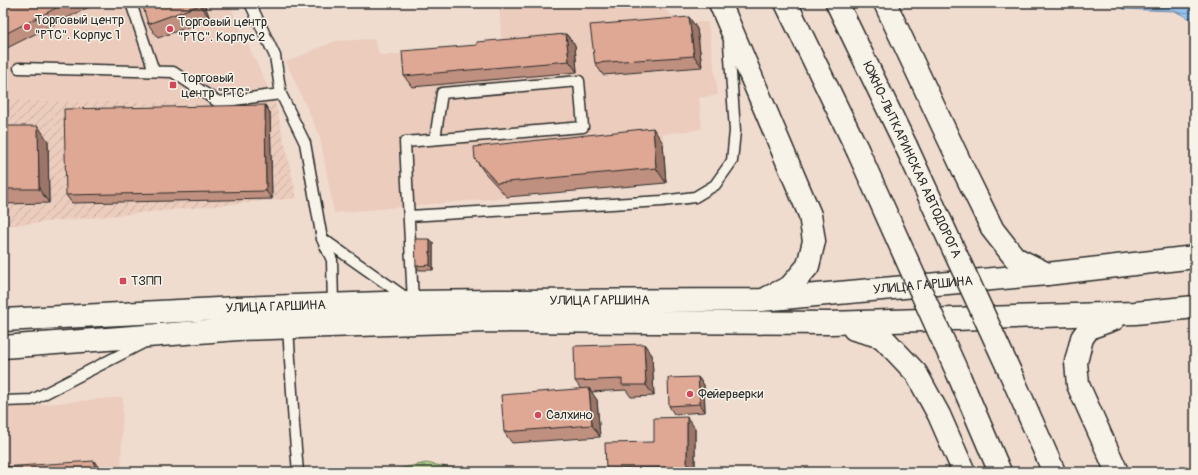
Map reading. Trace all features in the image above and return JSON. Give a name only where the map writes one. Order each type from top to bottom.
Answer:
[{"type":"main road","points":[[720,3],[810,215],[814,241],[808,266],[790,287],[761,300]]},
{"type":"main road","points":[[786,3],[857,149],[959,376],[1000,472]]},
{"type":"main road","name":"ЮЖНО-ЛЫТКАРИНСКАЯ АВТОДОРОГА","points":[[837,3],[906,146],[1010,372],[1054,472]]},
{"type":"main road","points":[[885,3],[960,164],[993,230],[1015,258],[1047,274]]},
{"type":"main road","name":"УЛИЦА ГАРШИНА","points":[[3,320],[237,308],[413,302],[761,300],[1047,274],[1195,257]]},
{"type":"main road","name":"УЛИЦА ГАРШИНА","points":[[3,346],[238,329],[288,327],[489,322],[830,323],[1135,313],[1195,307]]},
{"type":"main road","points":[[1117,472],[1078,385],[1076,362],[1082,338],[1089,328],[1135,313]]},
{"type":"main road","points":[[830,323],[882,337],[916,373],[940,415],[964,472]]},
{"type":"lane","points":[[131,3],[154,71]]},
{"type":"lane","points":[[250,3],[275,56],[281,94],[306,143],[322,239],[332,260],[333,305]]},
{"type":"lane","points":[[409,216],[662,201],[695,197],[716,185],[732,161],[735,131],[729,43]]},
{"type":"lane","points":[[19,68],[173,72],[218,102],[281,94]]},
{"type":"lane","points":[[413,302],[405,142],[583,127],[579,81],[442,93],[435,139]]},
{"type":"lane","points":[[322,239],[413,302]]},
{"type":"lane","points":[[288,327],[298,472]]},
{"type":"lane","points":[[3,402],[32,400],[159,335]]},
{"type":"shaded area","points":[[3,3],[229,3],[276,105],[3,100]]},
{"type":"shaded area","points":[[499,3],[658,3],[679,22],[708,22],[718,95],[699,98],[702,129],[663,134],[666,183],[334,213],[320,137],[286,62],[335,41],[374,39],[380,55],[502,49]]},
{"type":"shaded area","points":[[3,100],[276,105],[297,198],[3,226]]},
{"type":"shaded area","points":[[123,397],[121,472],[3,472],[3,408]]},
{"type":"green space","points":[[426,463],[472,472],[383,472]]},
{"type":"water","points":[[1126,3],[1195,3],[1195,22],[1175,11],[1123,9]]},
{"type":"building","points":[[3,3],[66,3],[3,35]]},
{"type":"building","points":[[142,3],[199,3],[200,5],[148,24]]},
{"type":"building","points":[[689,17],[694,56],[595,63],[590,25]]},
{"type":"building","points":[[566,34],[569,61],[404,76],[402,51],[477,45],[477,42]]},
{"type":"building","points":[[265,105],[266,191],[66,195],[64,109]]},
{"type":"building","points":[[3,126],[38,126],[39,189],[3,189]]},
{"type":"building","points":[[653,128],[656,168],[497,183],[475,159],[474,147]]},
{"type":"building","points":[[415,239],[430,239],[430,265],[416,266]]},
{"type":"building","points":[[644,344],[646,385],[622,385],[622,379],[575,381],[574,346]]},
{"type":"building","points":[[698,377],[700,404],[669,406],[668,378]]},
{"type":"building","points":[[589,388],[592,425],[504,432],[501,395]]},
{"type":"building","points":[[687,417],[687,467],[606,469],[605,443],[654,442],[654,418]]},
{"type":"building","points":[[94,461],[95,472],[3,472],[3,467]]},
{"type":"place","name":"Торговый центр \"РТС\". Корпус 1","points":[[27,27]]},
{"type":"place","name":"Торговый центр \"РТС\". Корпус 2","points":[[170,29]]},
{"type":"place","name":"Торговый центр \"РТС\"","points":[[173,85]]},
{"type":"place","name":"ТЗПП","points":[[123,281]]},
{"type":"place","name":"Фейерверки","points":[[690,394]]},
{"type":"place","name":"Салхино","points":[[538,415]]}]
